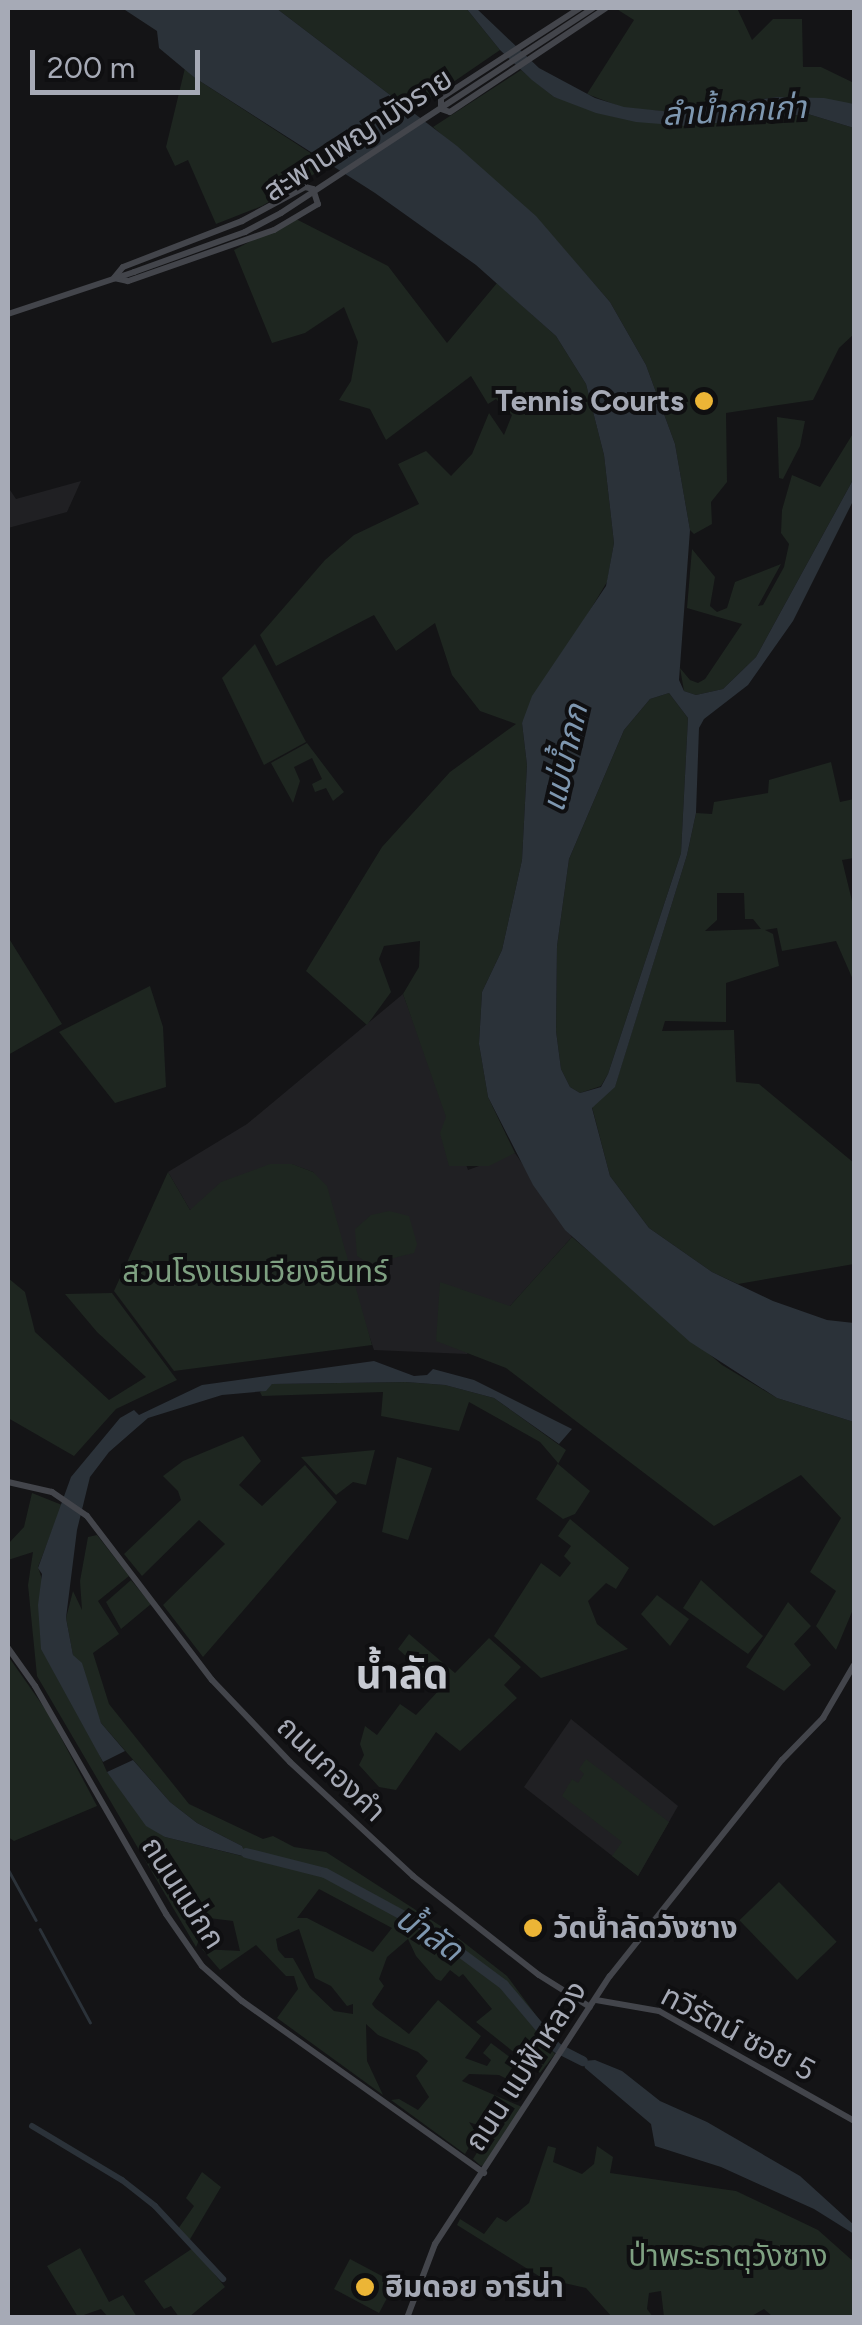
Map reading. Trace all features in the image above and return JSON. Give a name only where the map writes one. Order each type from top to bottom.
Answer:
[{"type":"street","points":[[580,8],[441,98],[441,108],[450,112],[606,8]]},
{"type":"street","name":"สะพานพญามังราย","points":[[114,278],[244,232],[281,213],[593,8]]},
{"type":"street","points":[[8,314],[114,278],[128,281],[259,237],[318,204],[319,198],[305,186],[242,222],[123,267],[114,278]]},
{"type":"street","name":"ถนนกองคำ","points":[[8,1482],[52,1492],[88,1516],[212,1680],[290,1762],[413,1876],[540,1975],[593,2003]]},
{"type":"street","name":"ถนนแม่กก","points":[[8,1648],[36,1686],[166,1914],[202,1966],[242,2001],[484,2173]]},
{"type":"street","name":"ถนน แม่ฟ้าหลวง","points":[[407,2318],[430,2254],[593,2003],[782,1760],[823,1718],[854,1665]]},
{"type":"street","name":"ทวีรัตน์ ซอย 5","points":[[593,2003],[659,2011],[854,2120]]},
{"type":"shaded area","points":[[81,481],[67,512],[8,528],[8,487],[16,499]]},
{"type":"shaded area","points":[[403,994],[468,1170],[515,1153],[572,1237],[467,1354],[374,1350],[313,1172],[291,1164],[277,1164],[190,1210],[168,1172],[247,1124]]},
{"type":"shaded area","points":[[571,1719],[678,1806],[638,1876],[524,1787]]},
{"type":"green space","points":[[276,8],[466,8],[500,50],[411,111]]},
{"type":"green space","points":[[615,8],[737,8],[752,40],[773,19],[802,19],[803,67],[821,67],[854,83],[854,104],[777,97],[672,112],[624,108],[587,94],[634,20]]},
{"type":"green space","points":[[185,68],[329,165],[262,206],[216,224],[188,160],[175,166],[166,147]]},
{"type":"green space","points":[[521,70],[554,97],[686,126],[808,114],[854,128],[854,334],[839,348],[813,400],[726,413],[727,482],[711,502],[712,524],[694,534],[690,530],[675,444],[646,365],[610,302],[535,216],[433,127]]},
{"type":"green space","points":[[294,218],[388,266],[447,343],[497,283],[556,336],[586,384],[604,455],[614,543],[607,582],[522,723],[527,765],[522,860],[502,950],[482,992],[479,1044],[488,1097],[515,1153],[489,1166],[449,1166],[440,1133],[446,1117],[403,994],[419,967],[420,941],[384,946],[379,959],[391,992],[367,1025],[306,971],[382,847],[450,772],[516,724],[480,711],[452,675],[435,623],[396,651],[374,615],[276,666],[260,635],[325,560],[354,535],[419,504],[398,464],[426,451],[451,476],[472,454],[489,413],[504,435],[512,415],[496,399],[488,404],[471,376],[386,440],[370,409],[339,400],[351,381],[358,342],[344,307],[305,333],[272,343],[234,250]]},
{"type":"green space","points":[[777,417],[805,421],[800,446],[783,479],[779,478]]},
{"type":"green space","points":[[854,432],[854,478],[756,657],[723,689],[696,695],[684,691],[680,668],[690,680],[698,683],[705,679],[742,624],[687,608],[692,549],[715,577],[710,606],[717,612],[727,608],[735,582],[781,564],[758,606],[763,605],[784,567],[789,544],[781,533],[782,510],[792,475],[820,487]]},
{"type":"green space","points":[[255,644],[306,742],[264,765],[222,678]]},
{"type":"green space","points":[[669,693],[688,718],[681,853],[608,1074],[601,1086],[580,1093],[570,1087],[561,1069],[556,1031],[557,946],[569,859],[624,730],[650,699]]},
{"type":"green space","points":[[307,743],[344,792],[333,801],[326,788],[315,792],[312,784],[322,779],[312,758],[294,767],[300,781],[293,803],[271,763]]},
{"type":"green space","points":[[831,762],[840,802],[854,799],[854,858],[842,860],[854,909],[854,982],[836,941],[782,951],[777,928],[765,930],[773,934],[779,966],[726,983],[726,1022],[665,1021],[662,1031],[734,1030],[736,1082],[759,1084],[854,1163],[854,1264],[738,1284],[712,1272],[649,1228],[610,1176],[592,1107],[615,1086],[687,855],[696,813],[712,814],[714,802],[768,793],[769,780]],"holes":[[[717,893],[744,893],[745,919],[753,919],[761,929],[705,931],[717,920]]]},
{"type":"green space","points":[[8,937],[62,1024],[8,1055]]},
{"type":"green space","points":[[150,986],[163,1027],[166,1087],[115,1103],[59,1032]]},
{"type":"green space","name":"สวนโรงแรมเวียงอินทร์","points":[[270,1164],[292,1164],[313,1172],[327,1186],[372,1345],[174,1371],[114,1291],[168,1172],[190,1210],[221,1182]]},
{"type":"green space","points":[[389,1211],[409,1216],[417,1244],[414,1253],[369,1264],[357,1256],[355,1229],[371,1215]]},
{"type":"green space","points":[[572,1237],[722,1365],[777,1398],[854,1422],[854,1607],[836,1650],[816,1626],[836,1591],[810,1572],[841,1518],[801,1475],[714,1526],[506,1368],[436,1341],[440,1282],[510,1306]]},
{"type":"green space","points":[[8,1278],[25,1292],[35,1332],[109,1400],[146,1377],[97,1332],[65,1294],[112,1293],[177,1380],[116,1409],[74,1456],[8,1418]]},
{"type":"green space","points":[[272,1384],[445,1385],[494,1398],[566,1450],[558,1464],[590,1491],[575,1514],[563,1519],[536,1499],[558,1463],[540,1442],[469,1402],[459,1431],[381,1416],[383,1392],[262,1396],[260,1392]]},
{"type":"green space","points":[[243,1436],[261,1461],[239,1485],[262,1506],[305,1465],[337,1502],[203,1657],[163,1605],[225,1544],[199,1520],[142,1576],[124,1554],[181,1500],[163,1476],[183,1461]]},
{"type":"green space","points":[[375,1450],[366,1485],[353,1482],[336,1495],[301,1457]]},
{"type":"green space","points":[[397,1457],[432,1468],[408,1540],[382,1532]]},
{"type":"green space","points":[[32,1493],[62,1505],[38,1567],[94,1743],[107,1772],[165,1837],[246,1857],[242,1846],[197,1823],[170,1802],[101,1723],[73,1655],[66,1618],[73,1591],[82,1610],[80,1581],[88,1537],[97,1535],[129,1576],[98,1601],[119,1634],[93,1653],[109,1704],[189,1804],[263,1839],[273,1836],[294,1847],[326,1852],[453,1934],[507,1976],[549,2033],[541,2039],[555,2054],[540,2073],[476,2022],[492,2009],[463,1974],[459,1977],[450,1970],[441,1981],[436,1979],[416,1956],[408,1939],[387,1957],[379,1979],[384,1986],[372,2004],[375,2008],[409,2034],[438,2000],[481,2036],[465,2058],[487,2066],[491,2060],[483,2053],[491,2043],[535,2076],[527,2089],[499,2075],[469,2074],[462,2081],[522,2107],[488,2163],[481,2166],[473,2159],[491,2130],[469,2122],[477,2134],[465,2154],[391,2100],[399,2099],[418,2110],[429,2097],[416,2076],[428,2061],[418,2052],[378,2035],[366,2024],[367,2061],[383,2095],[277,2018],[298,1989],[294,1976],[286,1976],[256,1945],[220,1970],[202,1949],[240,1951],[233,1921],[209,1918],[196,1947],[37,1676],[28,1585],[33,1552],[8,1560],[8,1544],[24,1527]],"holes":[[[319,1889],[392,1928],[373,1952],[307,1918],[297,1918]],[[299,1929],[315,1978],[331,1986],[347,2006],[353,2004],[353,2014],[334,2011],[310,1988],[293,1958],[285,1958],[278,1950],[276,1939]]]},
{"type":"green space","points":[[570,1519],[629,1568],[616,1589],[606,1583],[588,1601],[597,1624],[628,1649],[541,1678],[494,1636],[541,1563],[560,1577],[571,1563],[564,1556],[571,1546],[558,1536]]},
{"type":"green space","points":[[131,1580],[151,1604],[121,1629],[106,1602]]},
{"type":"green space","points":[[701,1580],[763,1636],[748,1654],[683,1608]]},
{"type":"green space","points":[[657,1595],[689,1619],[670,1646],[641,1614]]},
{"type":"green space","points":[[788,1602],[811,1626],[794,1644],[811,1665],[784,1691],[746,1667]]},
{"type":"green space","points":[[409,1634],[455,1673],[489,1638],[521,1667],[504,1685],[517,1698],[460,1751],[436,1732],[396,1790],[379,1787],[359,1765],[364,1755],[360,1744],[365,1726],[377,1735],[400,1704],[416,1715],[441,1688],[398,1649]]},
{"type":"green space","points":[[8,1656],[48,1713],[97,1806],[14,1841],[8,1837]]},
{"type":"green space","points":[[586,1759],[669,1822],[638,1876],[612,1856],[622,1842],[562,1796],[572,1779],[578,1783],[584,1774],[579,1769]]},
{"type":"green space","points":[[779,1882],[837,1942],[797,1980],[739,1920]]},
{"type":"green space","name":"ป่าพระธาตุวังซาง","points":[[548,2146],[556,2148],[553,2162],[582,2174],[594,2164],[597,2146],[613,2157],[610,2173],[736,2191],[818,2230],[854,2262],[854,2317],[773,2317],[764,2309],[750,2317],[664,2317],[661,2291],[649,2293],[647,2309],[653,2317],[612,2317],[586,2288],[542,2278],[457,2225],[460,2219],[484,2234],[497,2217],[506,2222],[529,2203]]},
{"type":"green space","points":[[202,2172],[221,2187],[189,2241],[178,2229],[194,2206],[186,2198]]},
{"type":"green space","points":[[80,2248],[109,2302],[123,2295],[137,2317],[108,2317],[101,2309],[78,2317],[47,2266]]},
{"type":"green space","points":[[193,2248],[225,2287],[189,2317],[179,2317],[171,2306],[164,2309],[144,2281]]},
{"type":"green space","name":"ฮิมดอย อารีน่า","points":[[350,2259],[395,2283],[379,2313],[334,2289]]},
{"type":"water","name":"แม่น้ำกก","points":[[122,8],[276,8],[457,146],[536,216],[610,302],[646,365],[675,444],[690,530],[679,680],[684,691],[696,695],[723,689],[756,657],[854,478],[854,499],[793,621],[748,685],[704,719],[699,728],[696,813],[687,855],[615,1087],[592,1108],[610,1176],[649,1228],[712,1272],[773,1301],[827,1320],[854,1323],[854,1422],[777,1398],[690,1342],[565,1230],[533,1185],[488,1097],[479,1044],[482,992],[502,950],[522,860],[527,765],[522,723],[532,696],[606,586],[614,543],[604,455],[586,384],[556,336],[476,265],[375,193],[195,78],[159,48],[157,31]],"holes":[[[669,693],[688,718],[681,853],[608,1074],[601,1087],[580,1093],[570,1087],[561,1069],[556,1031],[557,946],[569,859],[624,730],[650,699]]]},
{"type":"water","name":"ลำน้ำกกเก่า","points":[[466,8],[476,8],[539,68],[595,98],[624,107],[672,112],[777,97],[824,98],[854,104],[854,128],[808,114],[686,126],[636,122],[596,113],[554,97],[532,80],[500,50]]},
{"type":"water","points":[[374,1361],[414,1376],[427,1375],[433,1369],[474,1380],[572,1429],[559,1444],[494,1398],[445,1385],[406,1382],[272,1384],[266,1391],[222,1395],[148,1418],[109,1452],[90,1477],[77,1530],[66,1618],[73,1655],[82,1663],[101,1723],[125,1751],[103,1762],[41,1649],[38,1605],[42,1574],[38,1568],[71,1477],[120,1418],[134,1410],[139,1415],[202,1385]]},
{"type":"water","points":[[133,1760],[170,1802],[197,1823],[242,1846],[247,1857],[165,1837],[146,1826],[107,1772]]},
{"type":"water","points":[[595,2060],[622,2071],[660,2101],[707,2122],[800,2176],[854,2225],[854,2234],[814,2209],[721,2167],[655,2146],[651,2124],[585,2068],[583,2061]]},
{"type":"waterway","name":"น้ำลัด","points":[[246,1853],[325,1873],[430,1930],[504,1985],[557,2048],[583,2061]]},
{"type":"waterway","points":[[8,1869],[36,1920]]},
{"type":"waterway","points":[[40,1929],[90,2022]]},
{"type":"waterway","points":[[32,2126],[122,2180],[155,2206],[223,2279]]},
{"type":"place","name":"Tennis Courts","points":[[704,401]]},
{"type":"place","name":"วัดน้ำลัดวังซาง","points":[[533,1928]]},
{"type":"place","name":"ฮิมดอย อารีน่า","points":[[365,2287]]},
{"type":"district","name":"น้ำลัด","points":[[402,1674]]}]
